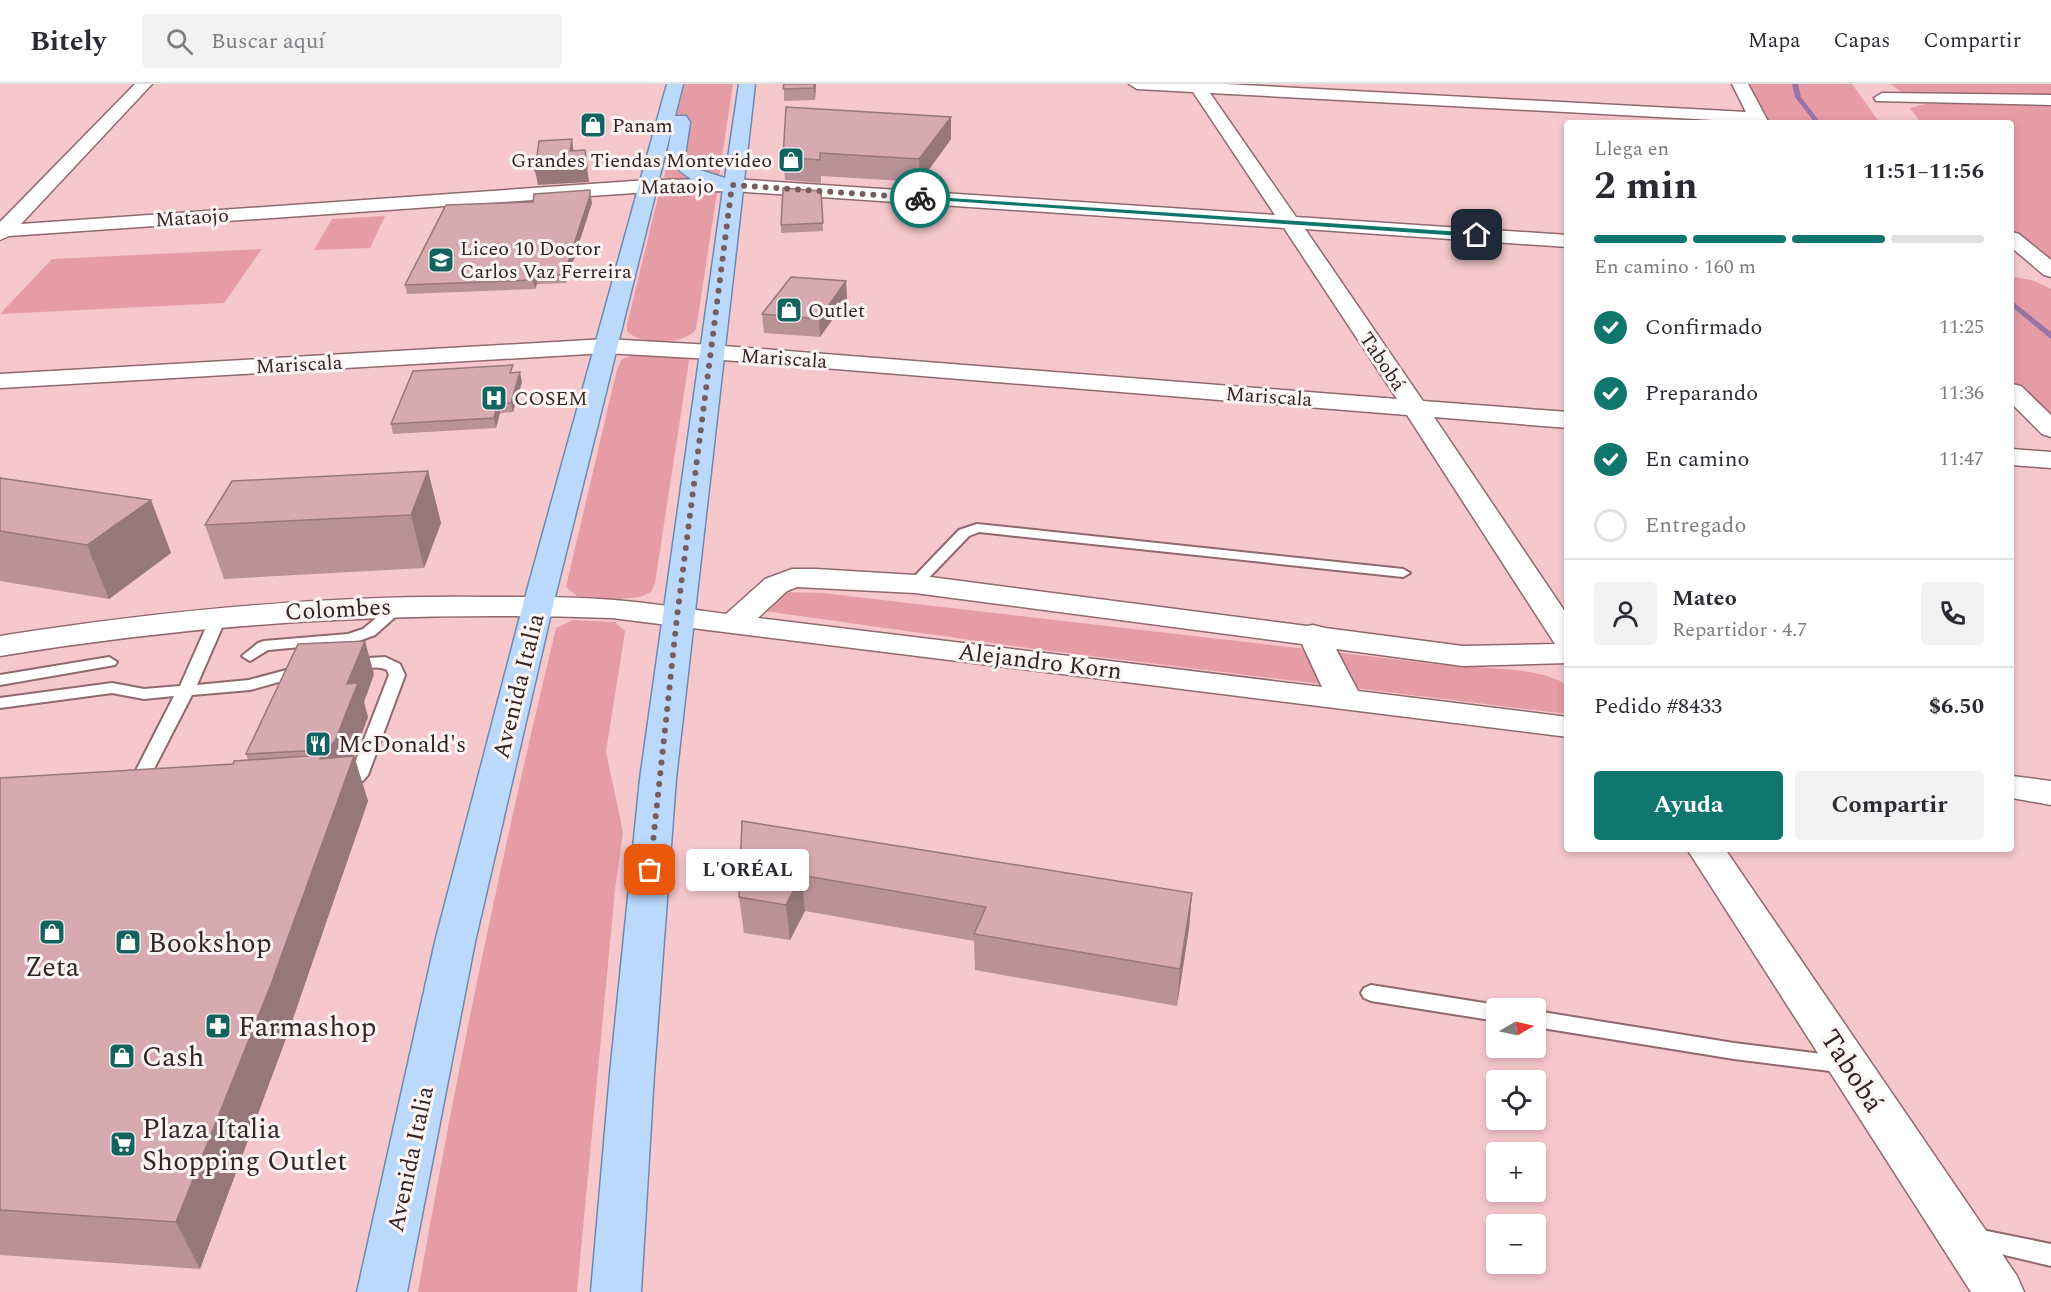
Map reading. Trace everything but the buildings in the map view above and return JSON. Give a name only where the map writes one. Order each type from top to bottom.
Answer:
[{"type":"main road","name":"Avenida Italia","points":[[382,1292],[455,942],[538,605],[675,84]]},
{"type":"main road","points":[[616,1292],[632,1074],[658,779],[732,185],[747,84]]},
{"type":"main road","points":[[669,108],[682,122],[676,156],[682,165],[695,177],[708,183],[732,185]]},
{"type":"street","points":[[1,232],[144,84]]},
{"type":"street","points":[[1137,84],[1742,120]]},
{"type":"street","points":[[1740,84],[1758,120]]},
{"type":"street","points":[[1871,84],[1896,115]]},
{"type":"street","name":"Tabobá","points":[[1197,86],[1415,408],[1564,634]]},
{"type":"street","points":[[1882,98],[2051,100]]},
{"type":"street","name":"Mataojo","points":[[1,232],[51,226],[648,186],[732,185],[1564,241]]},
{"type":"street","points":[[2014,240],[2051,272]]},
{"type":"street","points":[[2021,271],[2051,272]]},
{"type":"street","name":"Mariscala","points":[[0,381],[606,346],[711,352],[1564,420]]},
{"type":"street","points":[[2014,393],[2051,429]]},
{"type":"street","points":[[2014,457],[2051,460]]},
{"type":"street","points":[[735,622],[776,585],[792,578],[816,578],[915,584],[1313,634],[1463,656],[1564,652]]},
{"type":"street","name":"Colombes","points":[[0,646],[91,631],[219,616],[333,608],[538,605],[612,609],[677,617]]},
{"type":"street","name":"Alejandro Korn","points":[[677,617],[735,622],[1564,726]]},
{"type":"street","points":[[1313,634],[1346,699]]},
{"type":"street","points":[[2014,787],[2051,792]]},
{"type":"street","name":"Tabobá","points":[[1708,852],[1999,1292]]},
{"type":"lane","points":[[915,584],[964,533],[977,528],[1403,573]]},
{"type":"lane","points":[[250,656],[264,646],[350,639],[369,632],[399,606]]},
{"type":"lane","points":[[155,792],[127,793],[186,690],[219,616]]},
{"type":"lane","points":[[0,703],[112,688],[144,694],[250,685],[280,679],[324,665],[385,662],[394,667],[397,675],[359,775],[343,792],[332,793]]},
{"type":"lane","points":[[0,680],[109,663]]},
{"type":"lane","points":[[1371,993],[1486,1011]]},
{"type":"lane","points":[[1546,1021],[1734,1051],[1850,1065]]},
{"type":"lane","points":[[1962,1236],[2051,1255]]},
{"type":"shaded area","points":[[684,84],[733,84],[719,176],[691,181],[677,181],[664,177]]},
{"type":"shaded area","points":[[1748,84],[1852,84],[1878,120],[1769,120]]},
{"type":"shaded area","points":[[1890,84],[2051,84],[2051,95],[1903,93]]},
{"type":"shaded area","points":[[1925,104],[2051,104],[2051,261],[2014,231],[2014,120],[1919,120],[1910,108]]},
{"type":"shaded area","points":[[671,192],[717,193],[696,329],[690,335],[672,341],[651,341],[633,336],[627,331],[627,325],[658,197]]},
{"type":"shaded area","points":[[385,216],[370,248],[314,250],[332,219]]},
{"type":"shaded area","points":[[262,249],[224,303],[0,314],[52,259]]},
{"type":"shaded area","points":[[2014,277],[2032,280],[2051,289],[2051,415],[2014,382]]},
{"type":"shaded area","points":[[636,354],[686,357],[689,361],[655,583],[651,592],[640,597],[620,599],[577,596],[566,587],[617,369],[622,359]]},
{"type":"shaded area","points":[[781,592],[822,593],[1444,665],[1527,672],[1544,675],[1564,684],[1564,714],[1035,649],[756,610]]},
{"type":"shaded area","points":[[573,620],[615,622],[625,631],[606,752],[623,832],[615,890],[577,1292],[418,1292],[465,1042],[536,711],[556,628]]},
{"type":"waterway","points":[[1795,84],[1798,97],[1816,120]]},
{"type":"waterway","points":[[2014,305],[2051,336]]},
{"type":"way so far","points":[[650,870],[677,617],[732,185],[920,198]]},
{"type":"place","name":"Panam","points":[[593,125]]},
{"type":"place","name":"Grandes Tiendas Montevideo","points":[[791,160]]},
{"type":"place","name":"Liceo 10 Doctor Carlos Vaz Ferreira","points":[[441,260]]},
{"type":"place","name":"Outlet","points":[[789,310]]},
{"type":"place","name":"COSEM","points":[[494,398]]},
{"type":"place","name":"McDonald's","points":[[318,744]]},
{"type":"place","name":"L'ORÉAL","points":[[650,870]]},
{"type":"place","name":"Zeta","points":[[52,932]]},
{"type":"place","name":"Bookshop","points":[[128,942]]},
{"type":"place","name":"Farmashop","points":[[218,1026]]},
{"type":"place","name":"Cash","points":[[122,1056]]},
{"type":"place","name":"Plaza Italia Shopping Outlet","points":[[123,1144]]},
{"type":"route","points":[[920,198],[1477,235]]}]
